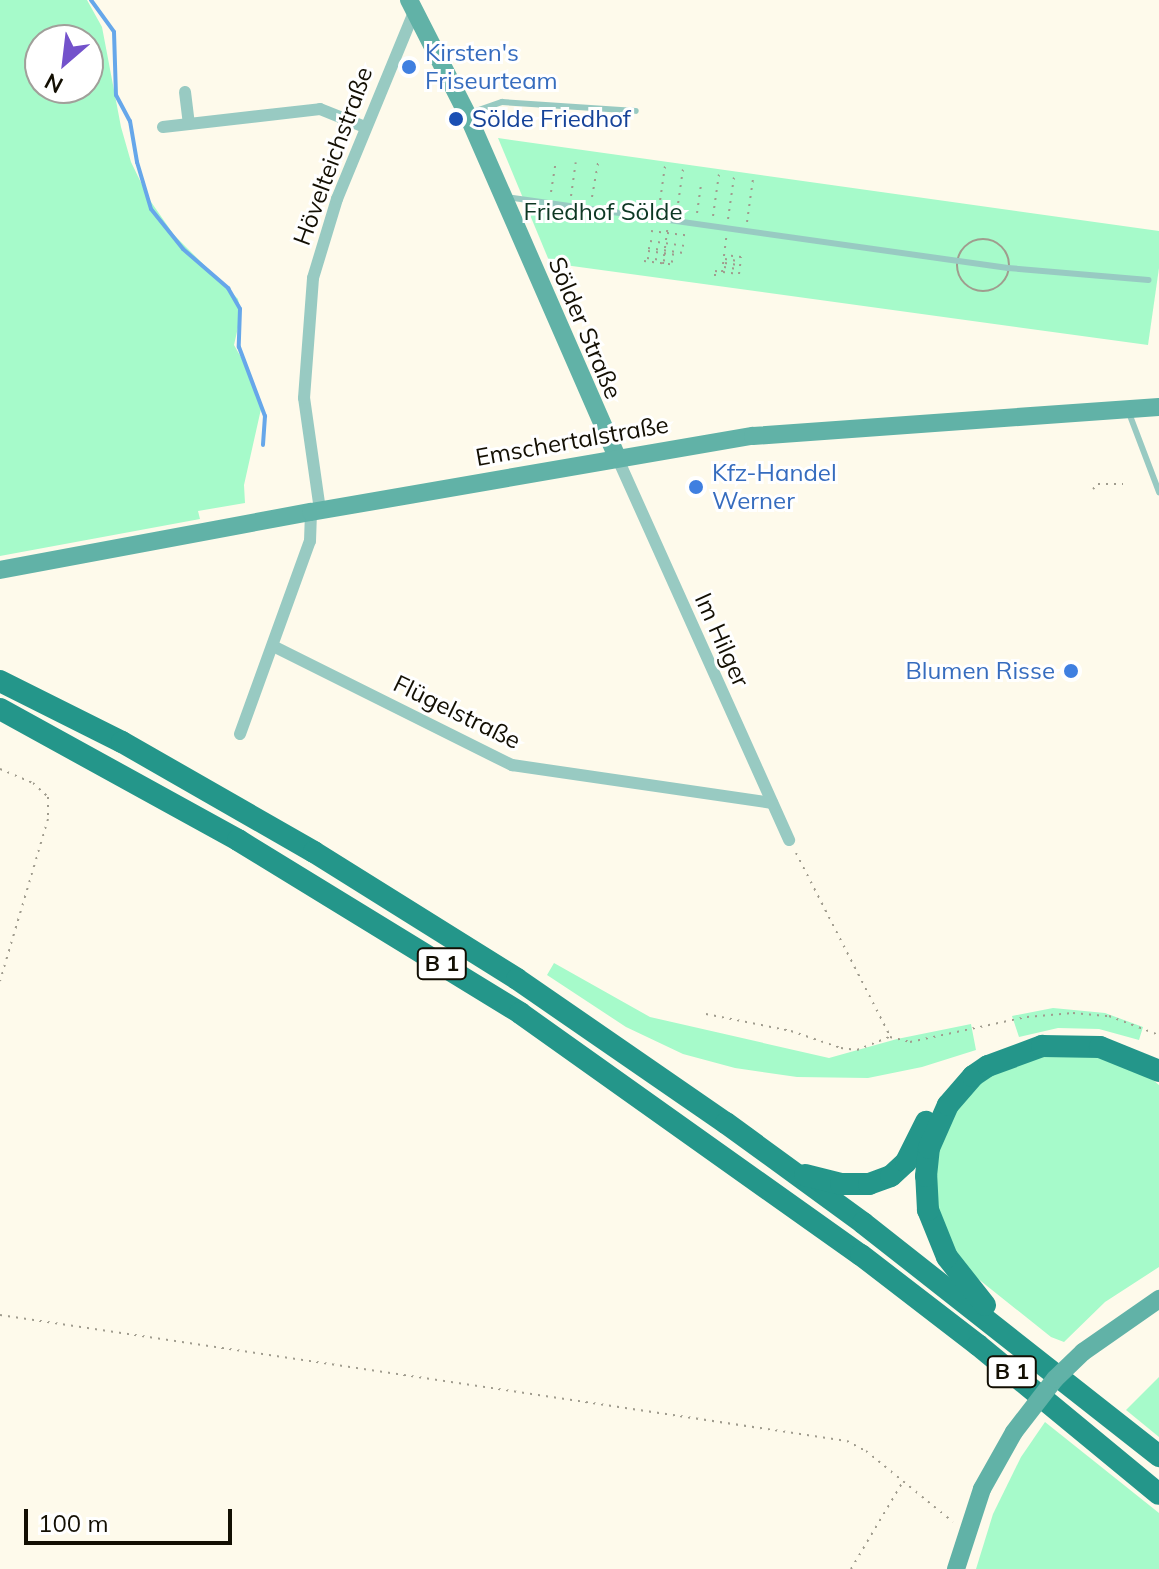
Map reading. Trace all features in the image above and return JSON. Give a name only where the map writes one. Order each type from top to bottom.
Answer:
[{"type":"highway","name":"B 1","points":[[0,681],[122,742],[414,913],[642,1064],[792,1171],[1008,1334],[1159,1456]]},
{"type":"highway","name":"B 1","points":[[0,709],[252,848],[520,1013],[861,1255],[978,1345],[1159,1494]]},
{"type":"highway","points":[[792,1171],[841,1184],[869,1184],[891,1176],[917,1144],[943,1090],[965,1066],[991,1051],[1029,1038],[1086,1033],[1125,1040],[1159,1054]]},
{"type":"highway","points":[[1008,1334],[955,1269],[932,1224],[926,1176],[929,1148],[940,1118],[973,1076],[995,1062],[1031,1048],[1064,1043],[1100,1047],[1159,1071]]},
{"type":"main road","name":"Sölder Straße","points":[[412,6],[467,115],[617,457]]},
{"type":"main road","name":"Emschertalstraße","points":[[0,570],[617,457],[753,436],[1159,407]]},
{"type":"main road","points":[[956,1569],[982,1489],[1014,1432],[1055,1379],[1083,1352],[1159,1299]]},
{"type":"street","name":"Hövelteichstraße","points":[[240,734],[275,647],[310,541],[316,511],[304,398],[307,317],[327,224],[412,6]]},
{"type":"street","points":[[185,92],[189,124]]},
{"type":"street","points":[[163,127],[320,109],[365,127]]},
{"type":"street","name":"Im Hilger","points":[[617,457],[789,840]]},
{"type":"street","name":"Flügelstraße","points":[[275,647],[512,765],[772,803]]},
{"type":"lane","points":[[467,115],[502,102],[636,111]]},
{"type":"lane","points":[[503,197],[1076,276],[1148,280]]},
{"type":"lane","points":[[1127,410],[1159,492]]},
{"type":"path","points":[[542,202],[551,192],[556,161]]},
{"type":"path","points":[[570,206],[576,162]]},
{"type":"path","points":[[579,207],[592,197],[598,163]]},
{"type":"path","points":[[657,218],[665,166]]},
{"type":"path","points":[[663,262],[683,169]]},
{"type":"path","points":[[712,226],[719,174]]},
{"type":"path","points":[[746,231],[753,179]]},
{"type":"path","points":[[695,224],[701,186]]},
{"type":"path","points":[[651,231],[686,235]]},
{"type":"path","points":[[650,241],[685,246]]},
{"type":"path","points":[[648,250],[684,253]]},
{"type":"path","points":[[664,252],[677,255]]},
{"type":"path","points":[[715,276],[715,271],[739,274],[740,266],[741,257],[724,261],[740,266]]},
{"type":"path","points":[[645,260],[676,264]]},
{"type":"path","points":[[1093,489],[1098,484],[1123,484]]},
{"type":"path","points":[[0,769],[33,783],[48,797],[48,808],[0,981]]},
{"type":"path","points":[[789,840],[890,1037]]},
{"type":"path","points":[[706,1014],[791,1031],[841,1048],[857,1050],[890,1037],[910,1042],[1027,1017],[1073,1013],[1109,1016],[1159,1035]]},
{"type":"path","points":[[0,1315],[847,1441],[866,1451],[941,1516],[967,1528]]},
{"type":"path","points":[[851,1569],[903,1482]]},
{"type":"green space","points":[[0,0],[87,0],[100,24],[24,24],[24,104],[104,104],[104,38],[121,127],[131,162],[149,199],[174,235],[238,299],[241,314],[234,345],[246,366],[261,409],[244,485],[245,503],[198,511],[200,519],[0,556]]},
{"type":"green space","name":"Friedhof Sölde","points":[[498,138],[1159,231],[1159,268],[1148,345],[550,263]]},
{"type":"green space","points":[[554,963],[650,1017],[829,1058],[897,1039],[971,1024],[976,1050],[922,1067],[868,1078],[797,1077],[735,1068],[683,1054],[626,1027],[547,975]]},
{"type":"green space","points":[[1053,1008],[1105,1013],[1143,1027],[1139,1040],[1099,1029],[1058,1028],[1019,1037],[1012,1016]]},
{"type":"green space","points":[[1027,1054],[1106,1055],[1145,1073],[1159,1085],[1159,1267],[1105,1302],[1064,1342],[1051,1337],[962,1266],[931,1192],[935,1154],[965,1093]]},
{"type":"green space","points":[[1159,1377],[1159,1437],[1126,1410]]},
{"type":"green space","points":[[1045,1422],[1159,1513],[1159,1569],[976,1569],[993,1514],[1021,1457]]},
{"type":"waterway","points":[[91,0],[114,32],[116,95],[130,121],[137,162],[151,209],[183,249],[228,288],[240,309],[239,347],[265,416],[263,445]]},
{"type":"place","name":"Kirsten's Friseurteam","points":[[409,67]]},
{"type":"place","name":"Sölde Friedhof","points":[[456,119]]},
{"type":"place","name":"Kfz-Handel Werner","points":[[696,487]]},
{"type":"place","name":"Blumen Risse","points":[[1071,671]]}]
